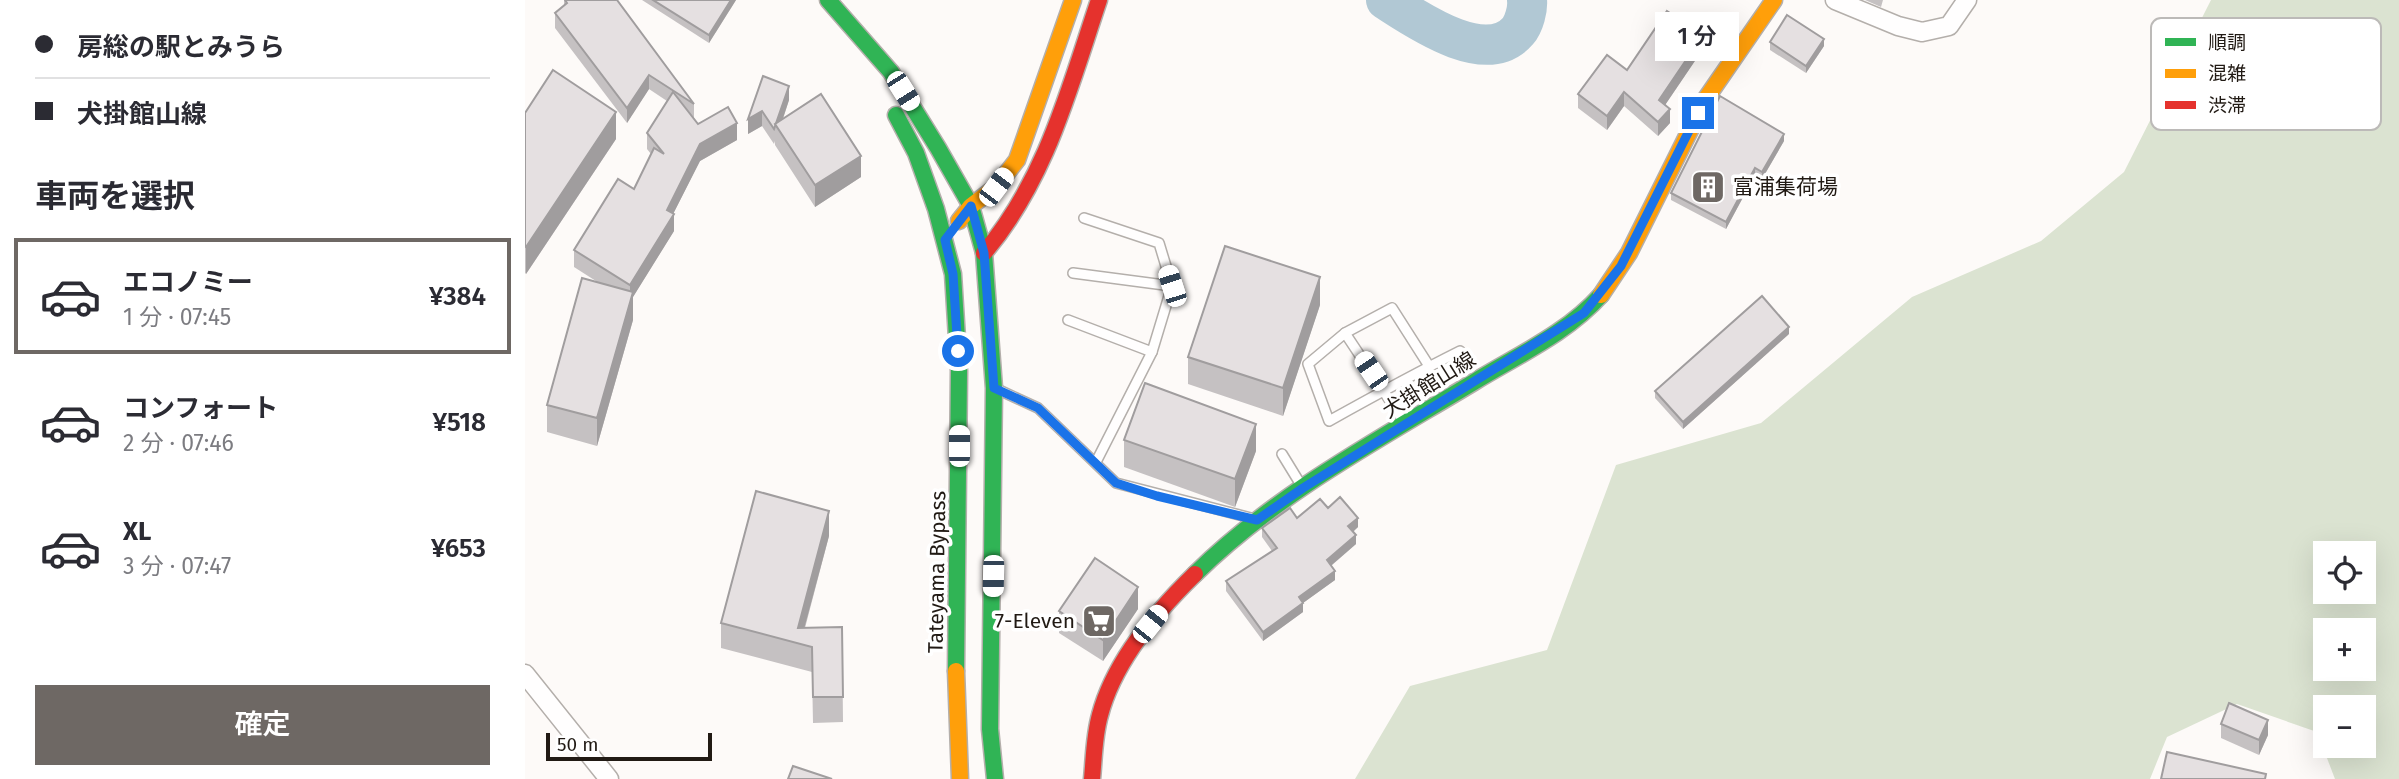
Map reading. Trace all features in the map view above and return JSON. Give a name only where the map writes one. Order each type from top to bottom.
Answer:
[{"type":"main road","name":"Tateyama Bypass","points":[[828,0],[891,72],[971,206],[964,246],[953,274],[959,371],[956,728],[960,779]]},
{"type":"main road","points":[[964,246],[971,206],[996,187],[1017,160],[1073,0]]},
{"type":"main road","points":[[964,246],[1012,221],[1030,190],[1099,0]]},
{"type":"main road","name":"犬掛館山線","points":[[1093,779],[1094,748],[1102,706],[1123,663],[1184,582],[1257,520],[1303,488],[1584,313],[1621,266],[1687,133],[1732,54],[1774,0]]},
{"type":"main road","name":"Tateyama Bypass","points":[[841,12],[964,246],[994,388],[990,729],[995,779]]},
{"type":"street","points":[[1835,0],[1898,26],[1922,32],[1949,26],[1967,0]]},
{"type":"street","points":[[525,674],[609,779]]},
{"type":"lane","points":[[1084,218],[1159,243],[1172,286],[1151,352],[1096,462]]},
{"type":"lane","points":[[1073,273],[1172,286]]},
{"type":"lane","points":[[1429,366],[1392,308],[1345,332],[1308,365],[1329,421],[1460,352]]},
{"type":"lane","points":[[1069,320],[1151,352]]},
{"type":"lane","points":[[1345,332],[1406,425]]},
{"type":"lane","points":[[994,388],[1038,408],[1116,483],[1157,496],[1257,520]]},
{"type":"lane","points":[[1282,454],[1303,488]]},
{"type":"green space","points":[[2211,0],[2399,0],[2399,779],[2335,779],[2327,758],[2376,758],[2376,695],[2313,695],[2313,731],[2237,704],[2167,737],[2150,779],[1355,779],[1410,686],[1547,650],[1616,465],[1761,423],[1912,297],[2041,241],[2124,172],[2151,119],[2151,130],[2381,130],[2381,18],[2202,18]]},
{"type":"building","points":[[565,0],[617,0],[694,104],[649,75],[627,108],[555,13],[567,3]]},
{"type":"building","points":[[653,0],[731,0],[709,35]]},
{"type":"building","points":[[1667,11],[1703,35],[1659,100],[1670,109],[1658,122],[1624,92],[1607,116],[1578,94],[1607,55],[1627,70]]},
{"type":"building","points":[[1787,15],[1824,39],[1806,66],[1770,42]]},
{"type":"building","points":[[553,70],[616,112],[526,247],[525,113]]},
{"type":"building","points":[[763,76],[789,86],[774,129],[762,111],[748,119]]},
{"type":"building","points":[[673,92],[698,124],[728,107],[737,123],[700,144],[667,210],[674,214],[630,285],[574,250],[618,179],[634,189],[654,148],[664,154],[647,133]]},
{"type":"building","points":[[821,94],[861,156],[815,185],[775,124]]},
{"type":"building","points":[[1720,96],[1784,134],[1762,172],[1755,168],[1726,222],[1671,193]]},
{"type":"building","points":[[1225,246],[1320,277],[1283,388],[1188,357]]},
{"type":"building","points":[[582,278],[633,292],[597,418],[547,405]]},
{"type":"building","points":[[1762,296],[1789,327],[1683,422],[1655,391]]},
{"type":"building","points":[[1145,383],[1256,424],[1235,479],[1124,440]]},
{"type":"building","points":[[756,491],[829,511],[798,628],[842,627],[843,697],[813,697],[812,647],[721,623]]},
{"type":"building","points":[[1340,497],[1358,518],[1348,526],[1356,535],[1327,560],[1335,571],[1299,597],[1303,603],[1263,632],[1226,581],[1277,548],[1262,528],[1290,508],[1297,518],[1320,499],[1328,508]]},
{"type":"building","points":[[1095,558],[1138,587],[1103,640],[1059,611]]},
{"type":"building","points":[[2229,703],[2268,720],[2259,740],[2221,724]]},
{"type":"building","points":[[2167,752],[2266,774],[2265,779],[2161,779]]},
{"type":"building","points":[[793,766],[832,779],[788,779]]},
{"type":"waterway","points":[[1386,0],[1452,37],[1488,45],[1504,41],[1518,31],[1525,16],[1527,0]]},
{"type":"traffic: fast","points":[[828,0],[891,72],[938,148],[971,206],[984,253],[994,388],[990,729],[995,779]]},
{"type":"traffic: fast","points":[[896,115],[916,153],[936,209],[953,274],[959,371],[956,671]]},
{"type":"traffic: fast","points":[[1195,574],[1226,545],[1294,493],[1365,447],[1541,343],[1573,321],[1601,295]]},
{"type":"traffic: slow","points":[[959,221],[971,206],[996,187],[1017,160],[1073,0]]},
{"type":"traffic: slow","points":[[1601,295],[1629,253],[1705,100],[1774,0]]},
{"type":"traffic: slow","points":[[956,671],[960,779]]},
{"type":"traffic: jam","points":[[984,253],[1006,225],[1040,164],[1066,100],[1099,0]]},
{"type":"traffic: jam","points":[[1092,779],[1098,723],[1115,676],[1151,621],[1195,574]]},
{"type":"place","name":"富浦集荷場","points":[[1708,187]]},
{"type":"place","name":"7-Eleven","points":[[1099,621]]},
{"type":"route","points":[[958,351],[953,274],[945,240],[971,206],[984,253],[994,388],[1038,408],[1116,483],[1157,496],[1257,520],[1303,488],[1584,313],[1621,266],[1698,113]]}]
